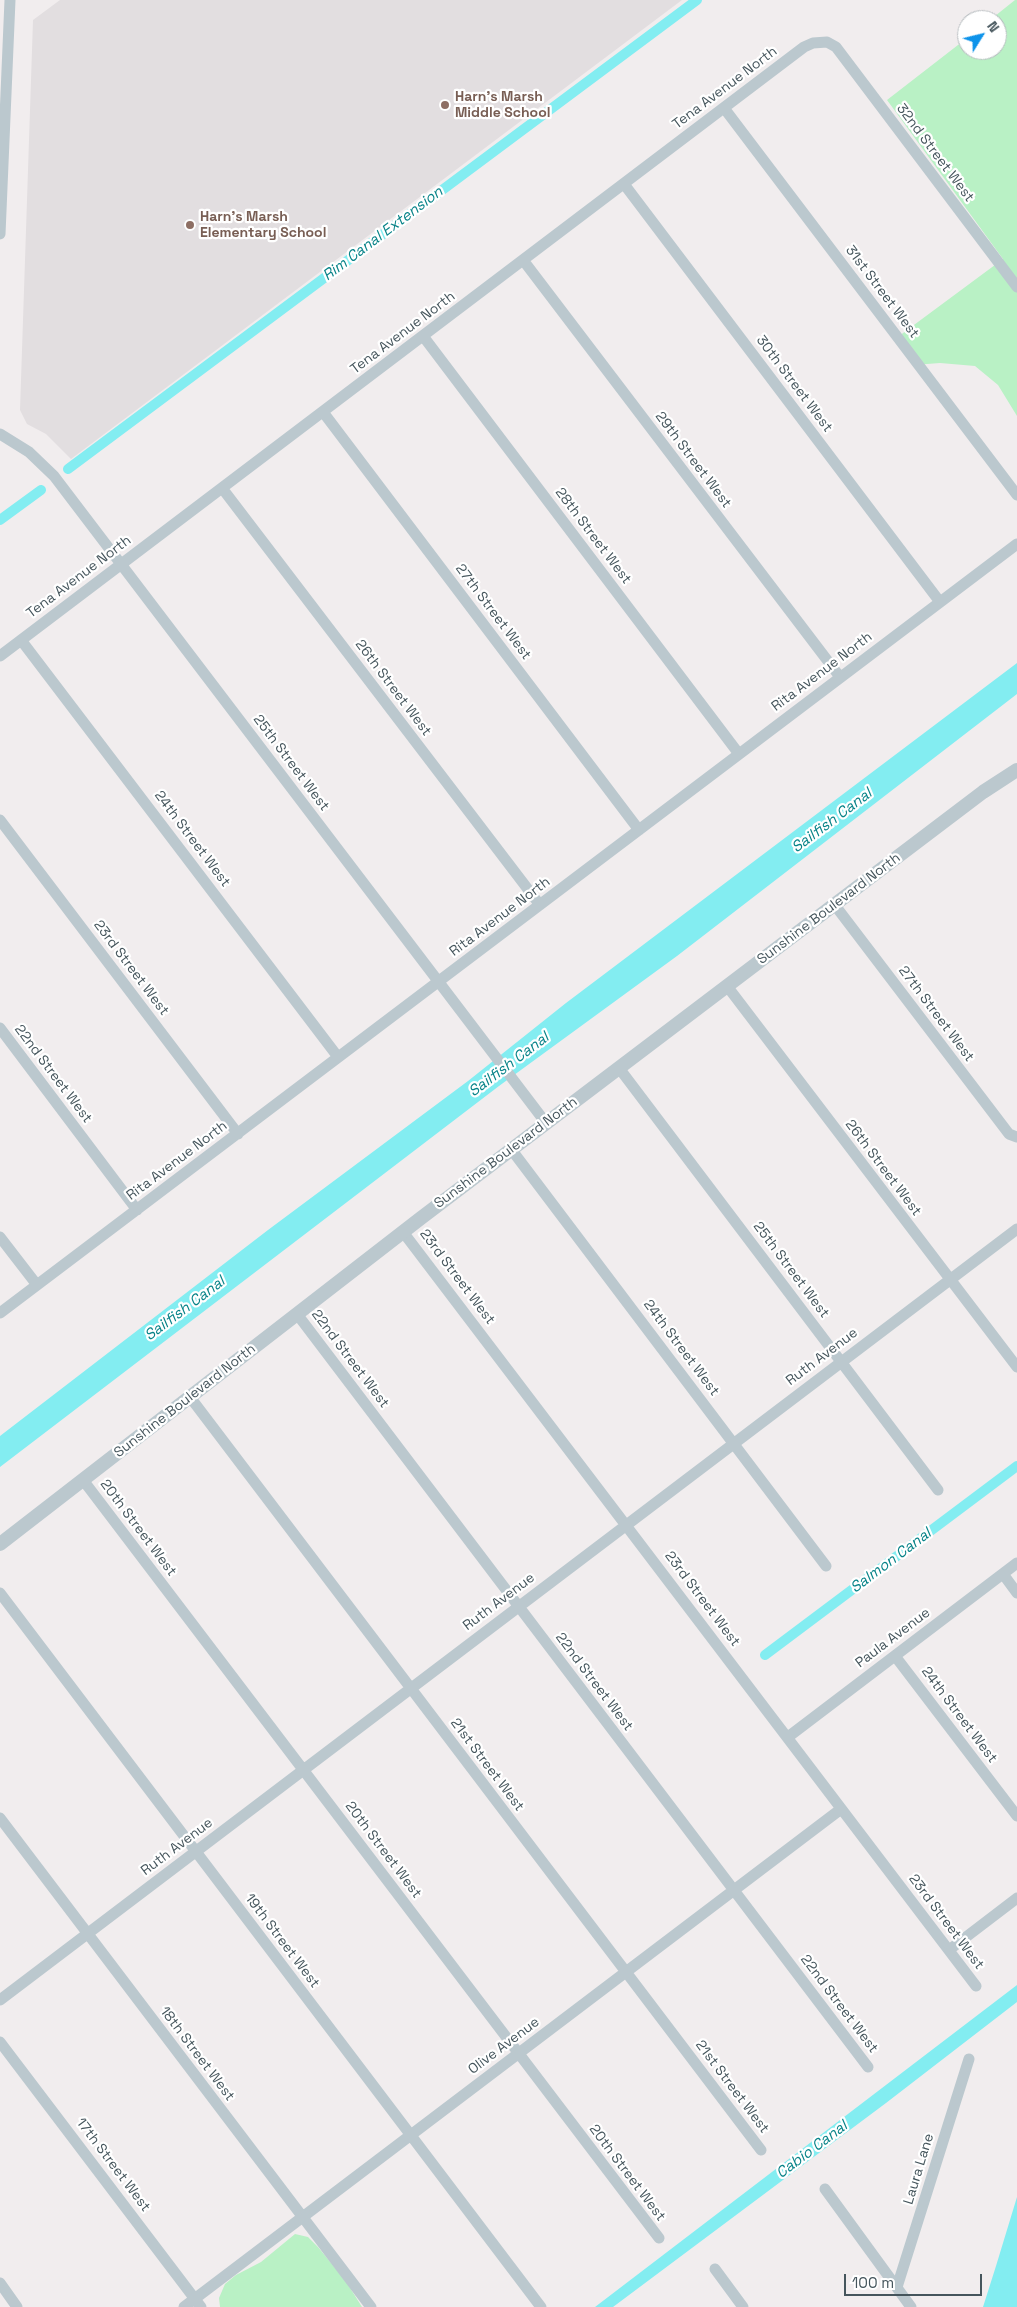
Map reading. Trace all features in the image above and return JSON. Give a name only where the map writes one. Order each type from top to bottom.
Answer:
[{"type":"street","points":[[0,234],[10,0]]},
{"type":"street","name":"Tena Avenue North","points":[[0,656],[804,47],[813,43],[827,42]]},
{"type":"street","name":"32nd Street West","points":[[827,42],[836,47],[1017,286]]},
{"type":"street","name":"31st Street West","points":[[724,108],[1017,495]]},
{"type":"street","name":"30th Street West","points":[[624,184],[940,602]]},
{"type":"street","name":"29th Street West","points":[[523,260],[840,678]]},
{"type":"street","name":"28th Street West","points":[[423,336],[739,754]]},
{"type":"street","name":"27th Street West","points":[[323,412],[639,830]]},
{"type":"street","name":"25th Street West","points":[[0,434],[29,452],[54,476],[546,1123]]},
{"type":"street","name":"26th Street West","points":[[222,488],[540,905]]},
{"type":"street","name":"Rita Avenue North","points":[[0,1313],[1017,544]]},
{"type":"street","name":"24th Street West","points":[[21,640],[338,1057]]},
{"type":"street","name":"Sunshine Boulevard North","points":[[0,1544],[511,1149],[983,792],[1017,770]]},
{"type":"street","name":"23rd Street West","points":[[0,820],[238,1134]]},
{"type":"street","name":"27th Street West","points":[[834,904],[1009,1134],[1017,1137]]},
{"type":"street","name":"26th Street West","points":[[727,986],[1017,1367]]},
{"type":"street","name":"22nd Street West","points":[[0,1028],[137,1210]]},
{"type":"street","name":"25th Street West","points":[[619,1068],[938,1490]]},
{"type":"street","name":"24th Street West","points":[[511,1149],[826,1566]]},
{"type":"street","name":"Ruth Avenue","points":[[0,2000],[1017,1229]]},
{"type":"street","name":"23rd Street West","points":[[403,1232],[976,1986]]},
{"type":"street","points":[[0,1237],[37,1285]]},
{"type":"street","name":"22nd Street West","points":[[297,1314],[868,2067]]},
{"type":"street","name":"21st Street West","points":[[190,1398],[761,2150]]},
{"type":"street","name":"20th Street West","points":[[83,1480],[658,2238]]},
{"type":"street","name":"Paula Avenue","points":[[788,1737],[1017,1563]]},
{"type":"street","points":[[1003,1574],[1017,1593]]},
{"type":"street","name":"19th Street West","points":[[0,1593],[541,2307]]},
{"type":"street","name":"24th Street West","points":[[895,1656],[1017,1816]]},
{"type":"street","name":"Olive Avenue","points":[[184,2307],[198,2303],[302,2217],[841,1808]]},
{"type":"street","name":"18th Street West","points":[[0,1818],[371,2307]]},
{"type":"street","points":[[949,1950],[1017,1898]]},
{"type":"street","name":"17th Street West","points":[[0,2042],[198,2303]]},
{"type":"street","name":"Laura Lane","points":[[897,2287],[969,2060]]},
{"type":"street","points":[[825,2189],[911,2307]]},
{"type":"street","points":[[715,2269],[743,2307]]},
{"type":"street","points":[[0,2283],[17,2307]]},
{"type":"shaded area","name":"Harn's Marsh Elementary School","points":[[60,0],[682,0],[71,459],[46,434],[27,424],[20,410],[33,20]]},
{"type":"green space","points":[[1017,0],[1017,416],[998,385],[975,366],[940,363],[914,365],[895,339],[1003,259],[887,100],[957,46],[957,60],[1007,60],[1007,10],[1002,10]]},
{"type":"green space","points":[[295,2234],[308,2237],[318,2247],[345,2280],[362,2307],[220,2307],[219,2298],[225,2284],[236,2275],[261,2262]]},
{"type":"water","name":"Sailfish Canal","points":[[1017,663],[1017,694],[677,956],[499,1086],[0,1467],[0,1436],[268,1230],[468,1081],[566,1003]]},
{"type":"water","name":"Cabio Canal","points":[[1017,1985],[1017,2002],[886,2103],[613,2307],[595,2307]]},
{"type":"water","points":[[1017,2197],[1017,2307],[983,2307],[996,2266]]},
{"type":"waterway","name":"Rim Canal Extension","points":[[68,469],[697,0]]},
{"type":"waterway","name":"Rim Canal Extension","points":[[0,520],[41,490]]},
{"type":"waterway","name":"Salmon Canal","points":[[765,1655],[1017,1466]]},
{"type":"place","name":"Harn's Marsh Middle School","points":[[445,105]]},
{"type":"place","name":"Harn's Marsh Elementary School","points":[[190,225]]}]
